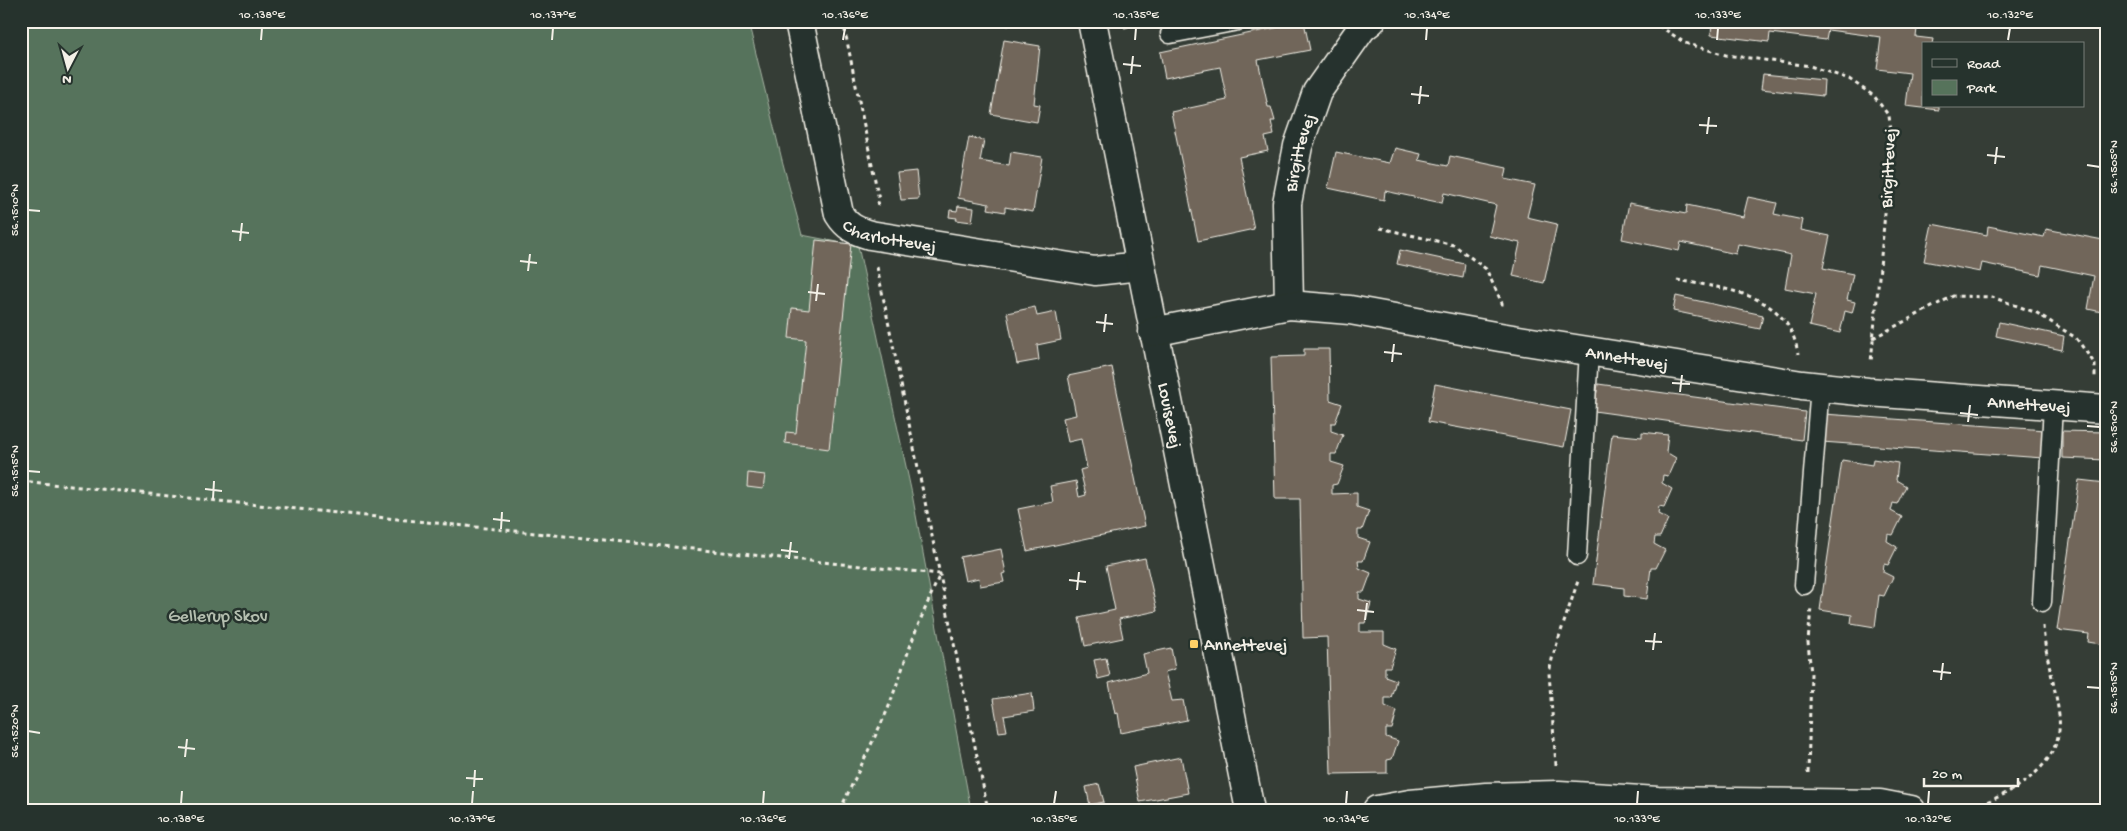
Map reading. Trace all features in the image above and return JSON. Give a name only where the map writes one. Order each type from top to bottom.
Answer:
[{"type":"street","name":"Charlottevej","points":[[799,21],[839,214],[845,224],[858,232],[870,235],[1095,271],[1140,266]]},
{"type":"street","name":"Birgittevej","points":[[1289,305],[1287,203],[1298,146],[1317,92],[1363,23]]},
{"type":"street","name":"Louisevej","points":[[1093,27],[1250,810]]},
{"type":"street","name":"Annettevej","points":[[1153,332],[1289,305],[1350,310],[1500,337],[1811,385],[1868,392],[2101,409]]},
{"type":"street","points":[[1377,810],[1410,804],[1486,797],[1559,795],[1658,805],[1880,804],[1911,810]]},
{"type":"lane","points":[[1170,34],[1238,21]]},
{"type":"lane","points":[[1578,556],[1589,351]]},
{"type":"lane","points":[[1804,585],[1811,385]]},
{"type":"lane","points":[[2042,602],[2053,406]]},
{"type":"path","points":[[843,21],[879,200],[870,235],[988,810]]},
{"type":"path","name":"Birgittevej","points":[[1652,21],[1685,43],[1726,55],[1810,66],[1849,79],[1874,96],[1889,116],[1892,138],[1868,392]]},
{"type":"path","points":[[1093,27],[1156,22],[1170,34]]},
{"type":"path","points":[[1380,228],[1454,245],[1486,269],[1502,303],[1500,337]]},
{"type":"path","points":[[1677,280],[1745,293],[1777,311],[1796,340],[1811,385]]},
{"type":"path","points":[[1873,338],[1953,296],[1992,297],[2037,313],[2076,338],[2095,364],[2101,409]]},
{"type":"path","points":[[21,481],[940,574]]},
{"type":"path","points":[[840,810],[888,709],[916,630],[940,574]]},
{"type":"path","points":[[1804,585],[1813,586],[1808,642],[1811,674],[1807,804]]},
{"type":"path","points":[[1559,795],[1549,673],[1561,629],[1574,596]]},
{"type":"path","points":[[1938,810],[1988,801],[2024,782],[2039,770],[2050,756],[2057,740],[2060,719],[2044,638],[2042,602]]},
{"type":"green space","name":"Gellerup Skov","points":[[21,21],[748,21],[802,235],[858,246],[912,494],[971,810],[21,810]]},
{"type":"building","points":[[887,21],[925,21],[924,27]]},
{"type":"building","points":[[976,21],[1009,21],[1009,26]]},
{"type":"building","points":[[1712,21],[1918,21],[1916,37],[1933,39],[1932,42],[1922,42],[1922,108],[1906,106],[1910,73],[1877,69],[1881,37],[1828,30],[1826,40],[1770,33],[1769,42],[1711,35]]},
{"type":"building","points":[[1304,22],[1310,50],[1258,60],[1268,107],[1271,107],[1275,121],[1271,121],[1274,135],[1265,137],[1268,151],[1239,157],[1254,229],[1198,241],[1171,112],[1227,100],[1220,67],[1165,78],[1160,52]]},
{"type":"building","points":[[1004,40],[1040,46],[1034,104],[1040,105],[1037,122],[991,114]]},
{"type":"building","points":[[1763,74],[1824,80],[1823,96],[1761,89]]},
{"type":"building","points":[[2106,93],[2106,121],[2100,120]]},
{"type":"building","points":[[1922,108],[1939,108],[1939,110]]},
{"type":"building","points":[[969,137],[984,140],[980,161],[1009,166],[1011,152],[1042,157],[1033,212],[1005,207],[1005,212],[988,209],[989,204],[958,198]]},
{"type":"building","points":[[1395,148],[1421,154],[1419,160],[1448,166],[1450,156],[1507,168],[1505,179],[1535,185],[1527,217],[1557,224],[1544,283],[1513,276],[1520,243],[1489,236],[1496,205],[1444,193],[1442,203],[1385,191],[1384,200],[1328,188],[1336,152],[1390,163]]},
{"type":"building","points":[[916,171],[919,199],[901,200],[897,173]]},
{"type":"building","points":[[1748,197],[1777,203],[1774,214],[1803,220],[1801,230],[1830,236],[1823,268],[1853,274],[1847,300],[1855,302],[1852,313],[1845,311],[1840,333],[1809,326],[1816,294],[1785,288],[1791,255],[1738,244],[1736,254],[1681,242],[1679,251],[1622,239],[1629,203],[1686,214],[1687,205],[1743,217]]},
{"type":"building","points":[[958,206],[974,208],[972,222],[949,217],[950,210],[957,211]]},
{"type":"building","points":[[1932,224],[1987,235],[1988,226],[2044,237],[2046,229],[2103,240],[2106,243],[2106,313],[2088,309],[2094,276],[2042,265],[2040,275],[1982,263],[1980,272],[1924,261]]},
{"type":"building","points":[[816,240],[851,244],[829,449],[785,443],[786,432],[796,433],[806,340],[789,338],[792,308],[809,310]]},
{"type":"building","points":[[1400,250],[1465,264],[1463,278],[1397,264]]},
{"type":"building","points":[[1676,296],[1763,315],[1760,329],[1673,311]]},
{"type":"building","points":[[1035,307],[1037,316],[1056,312],[1061,340],[1037,345],[1039,360],[1017,364],[1007,313]]},
{"type":"building","points":[[1999,322],[2064,336],[2062,350],[1996,336]]},
{"type":"building","points":[[1304,349],[1329,349],[1330,400],[1342,404],[1335,423],[1331,423],[1331,431],[1343,435],[1336,454],[1331,454],[1331,462],[1344,466],[1337,484],[1332,485],[1332,494],[1357,493],[1357,507],[1369,511],[1362,530],[1358,530],[1358,538],[1370,542],[1363,561],[1358,561],[1359,568],[1371,573],[1364,592],[1359,592],[1359,599],[1371,603],[1365,623],[1360,623],[1360,632],[1384,632],[1384,644],[1396,649],[1390,667],[1385,667],[1385,676],[1396,680],[1391,698],[1385,698],[1385,706],[1397,711],[1392,729],[1386,729],[1386,737],[1398,741],[1392,759],[1387,760],[1387,773],[1331,774],[1327,637],[1303,638],[1300,499],[1275,499],[1271,357],[1304,356]]},
{"type":"building","points":[[1112,367],[1145,526],[1027,551],[1018,509],[1053,502],[1050,486],[1076,481],[1079,497],[1086,495],[1080,470],[1087,468],[1081,439],[1068,442],[1063,418],[1076,415],[1068,376]]},
{"type":"building","points":[[1435,384],[1571,410],[1564,447],[1428,422]]},
{"type":"building","points":[[1598,384],[1805,412],[1802,440],[1594,411]]},
{"type":"building","points":[[1824,414],[2045,430],[2043,458],[1822,442]]},
{"type":"building","points":[[2062,431],[2106,432],[2106,460],[2062,458]]},
{"type":"building","points":[[1642,432],[1668,435],[1666,452],[1676,458],[1668,476],[1663,475],[1662,483],[1672,489],[1664,507],[1659,506],[1658,514],[1668,519],[1660,537],[1655,537],[1654,544],[1665,550],[1656,568],[1651,568],[1647,599],[1624,596],[1624,588],[1593,584],[1612,434],[1642,437]]},
{"type":"building","points":[[1873,459],[1898,463],[1896,480],[1906,486],[1897,504],[1893,503],[1891,511],[1902,517],[1893,535],[1888,534],[1887,541],[1897,547],[1888,565],[1884,564],[1883,572],[1893,577],[1884,596],[1879,595],[1875,627],[1851,623],[1852,615],[1820,610],[1842,460],[1872,465]]},
{"type":"building","points":[[748,473],[765,475],[763,489],[747,487]]},
{"type":"building","points":[[2079,480],[2106,483],[2106,645],[2088,642],[2089,634],[2057,630]]},
{"type":"building","points":[[1001,549],[1006,573],[1002,574],[1004,582],[980,586],[979,578],[965,581],[960,557]]},
{"type":"building","points":[[1145,558],[1157,611],[1119,619],[1123,638],[1085,646],[1079,618],[1115,610],[1106,566]]},
{"type":"building","points":[[1171,648],[1175,669],[1165,672],[1172,701],[1183,700],[1187,720],[1121,733],[1118,713],[1115,714],[1109,683],[1147,673],[1143,654]]},
{"type":"building","points":[[1106,658],[1110,676],[1098,679],[1094,660]]},
{"type":"building","points":[[1032,693],[1034,711],[1004,716],[1007,731],[999,732],[993,699]]},
{"type":"building","points":[[1181,757],[1188,793],[1140,802],[1133,767]]},
{"type":"building","points":[[1099,784],[1104,802],[1090,805],[1086,787]]},
{"type":"building","points":[[1143,805],[1144,810],[1117,810]]},
{"type":"place","name":"Annettevej","points":[[1194,644]]}]
